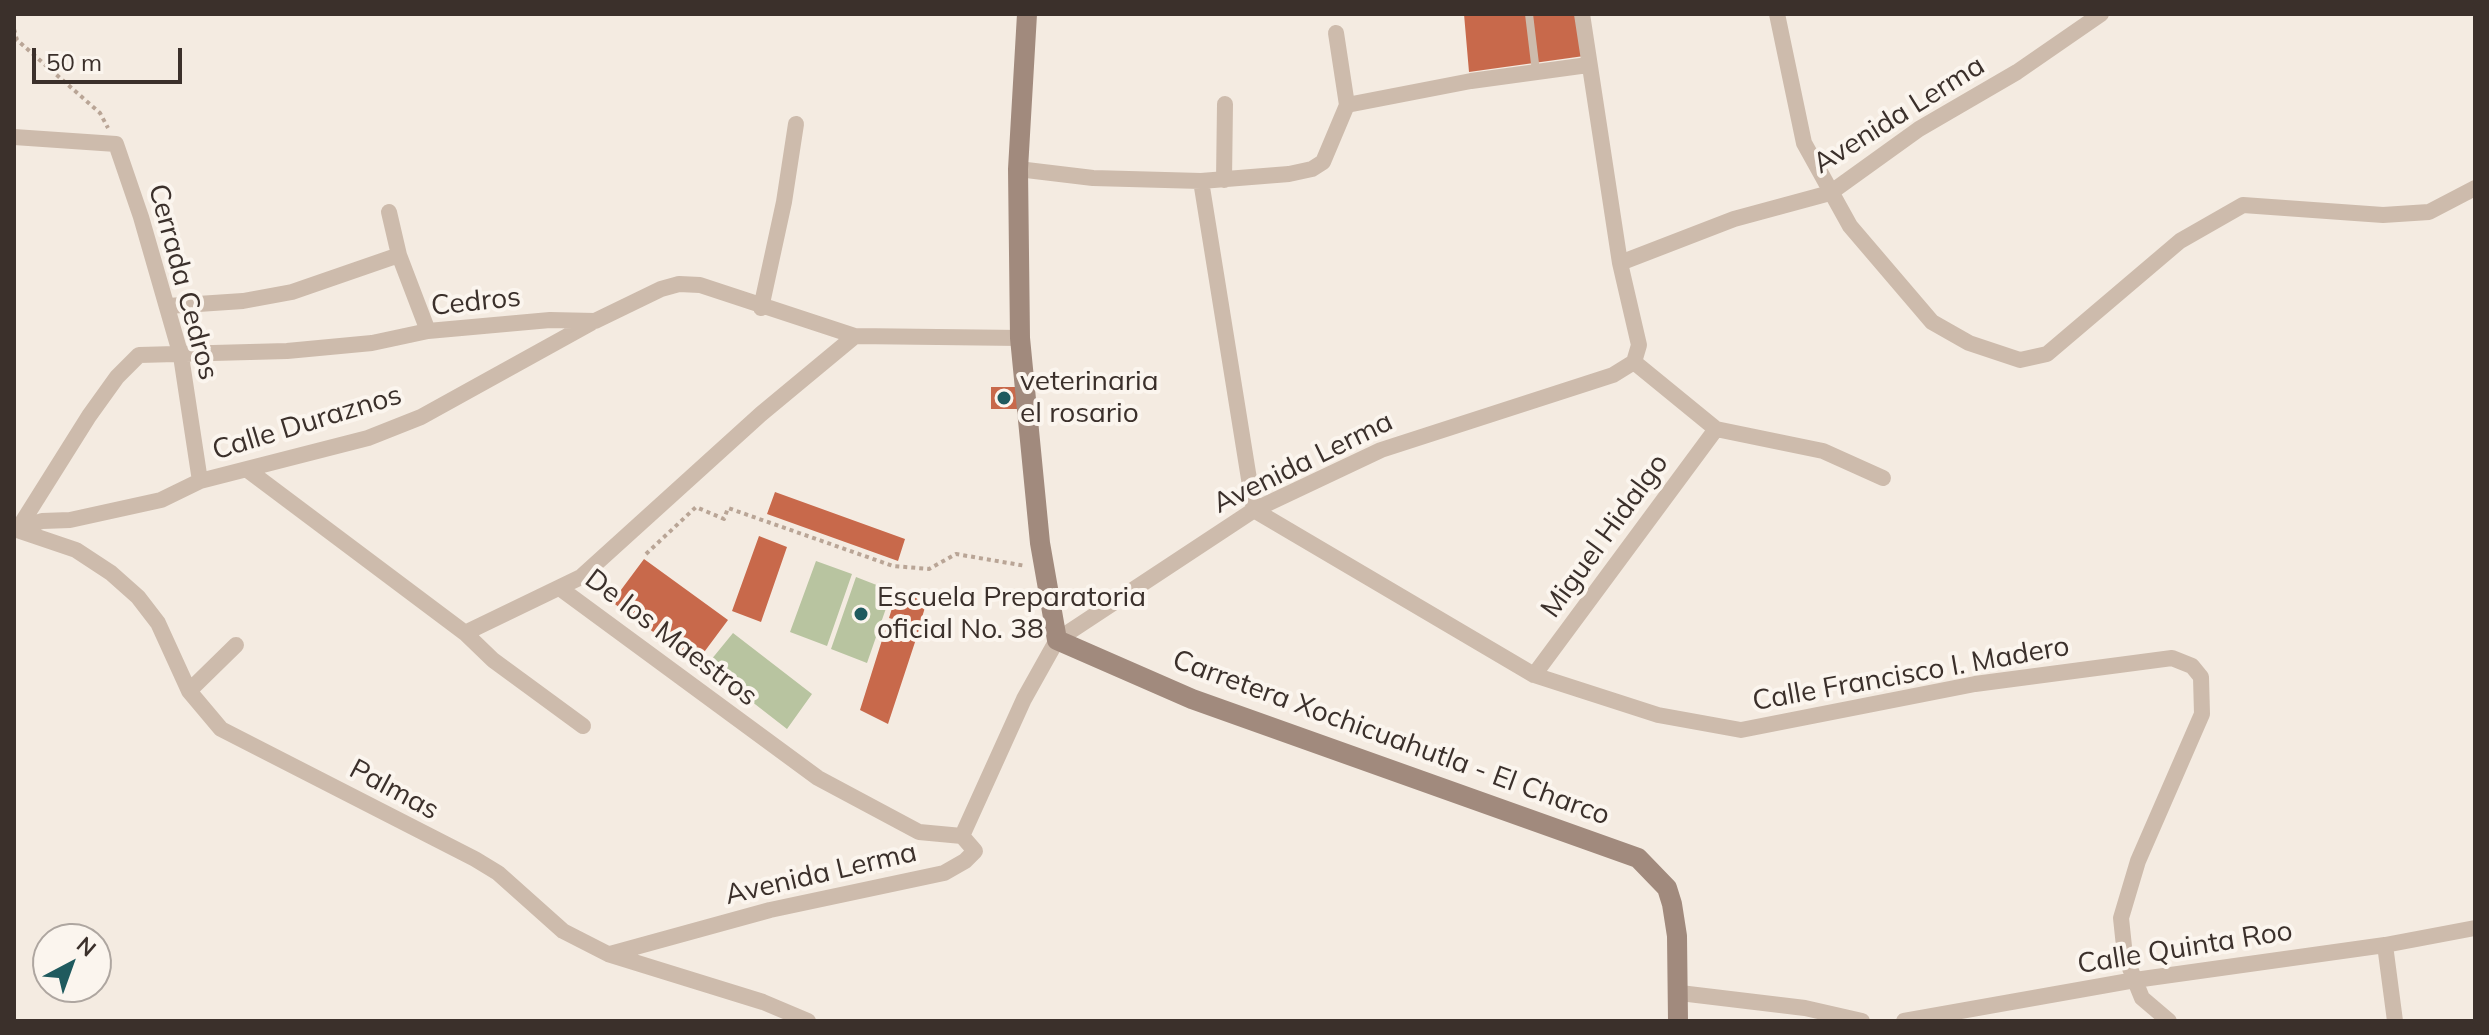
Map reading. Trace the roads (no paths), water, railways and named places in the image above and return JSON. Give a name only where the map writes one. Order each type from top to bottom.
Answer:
[{"type":"main road","points":[[1027,14],[1018,169],[1020,338],[1044,568],[1057,640]]},
{"type":"main road","name":"Carretera Xochicuahutla - El Charco","points":[[1057,640],[1192,699],[1638,858],[1661,881],[1672,904],[1680,993],[1678,1021]]},
{"type":"street","points":[[1582,14],[1620,263],[1639,345],[1634,362],[1716,429],[1823,451],[1883,478]]},
{"type":"street","points":[[1777,14],[1804,143],[1850,226],[1932,322],[1969,343],[2020,360],[2047,354],[2180,241],[2243,205],[2383,215],[2429,212],[2475,188]]},
{"type":"street","name":"Avenida Lerma","points":[[1620,263],[1734,219],[1830,193],[1919,129],[2042,56],[2101,14]]},
{"type":"street","points":[[1018,169],[1093,178],[1201,181],[1312,169],[1323,162],[1331,148],[1347,105],[1336,33]]},
{"type":"street","points":[[1347,105],[1588,65]]},
{"type":"street","points":[[1224,180],[1225,104]]},
{"type":"street","points":[[761,308],[784,202],[796,124]]},
{"type":"street","name":"Cerrada Cedros","points":[[14,137],[116,144],[181,356],[200,481]]},
{"type":"street","points":[[1201,181],[1254,510]]},
{"type":"street","points":[[389,212],[399,255],[428,331]]},
{"type":"street","points":[[168,306],[243,301],[292,292],[399,255]]},
{"type":"street","name":"Cedros","points":[[16,529],[89,416],[126,367],[139,355],[181,356],[372,343],[428,331],[550,320],[595,321],[661,289],[679,284],[700,285],[761,308],[855,336],[1020,338]]},
{"type":"street","name":"Calle Duraznos","points":[[16,529],[42,521],[70,520],[161,500],[200,481],[249,471],[368,438],[421,417],[595,321]]},
{"type":"street","name":"De los Maestros","points":[[855,336],[687,479],[581,577],[561,589],[818,778],[919,832],[962,836]]},
{"type":"street","name":"Avenida Lerma","points":[[608,954],[770,910],[944,873],[965,861],[975,851],[962,836],[1024,699],[1057,640],[1254,510],[1395,445],[1613,375],[1634,362]]},
{"type":"street","name":"Miguel Hidalgo","points":[[1534,675],[1716,429]]},
{"type":"street","points":[[249,471],[583,726]]},
{"type":"street","name":"Calle Francisco I. Madero","points":[[1254,510],[1534,675],[1658,715],[1741,730],[1759,730],[1975,684],[2172,658],[2192,666],[2201,677],[2202,714],[2138,861],[2121,918],[2125,956],[2142,998],[2169,1021]]},
{"type":"street","name":"Palmas","points":[[16,529],[76,550],[138,597],[158,623],[189,691],[221,729],[475,859],[498,873],[563,931],[608,954],[763,1002],[808,1021]]},
{"type":"street","points":[[465,633],[561,589]]},
{"type":"street","points":[[189,691],[236,645]]},
{"type":"street","name":"Calle Quinta Roo","points":[[1904,1021],[2135,980],[2385,945],[2475,928]]},
{"type":"street","points":[[2385,945],[2395,1021]]},
{"type":"street","points":[[1680,993],[1805,1008],[1862,1021]]},
{"type":"lane","points":[[1529,14],[1536,72]]},
{"type":"place","name":"veterinaria el rosario","points":[[1004,398]]},
{"type":"place","name":"Escuela Preparatoria oficial No. 38","points":[[861,614]]}]
